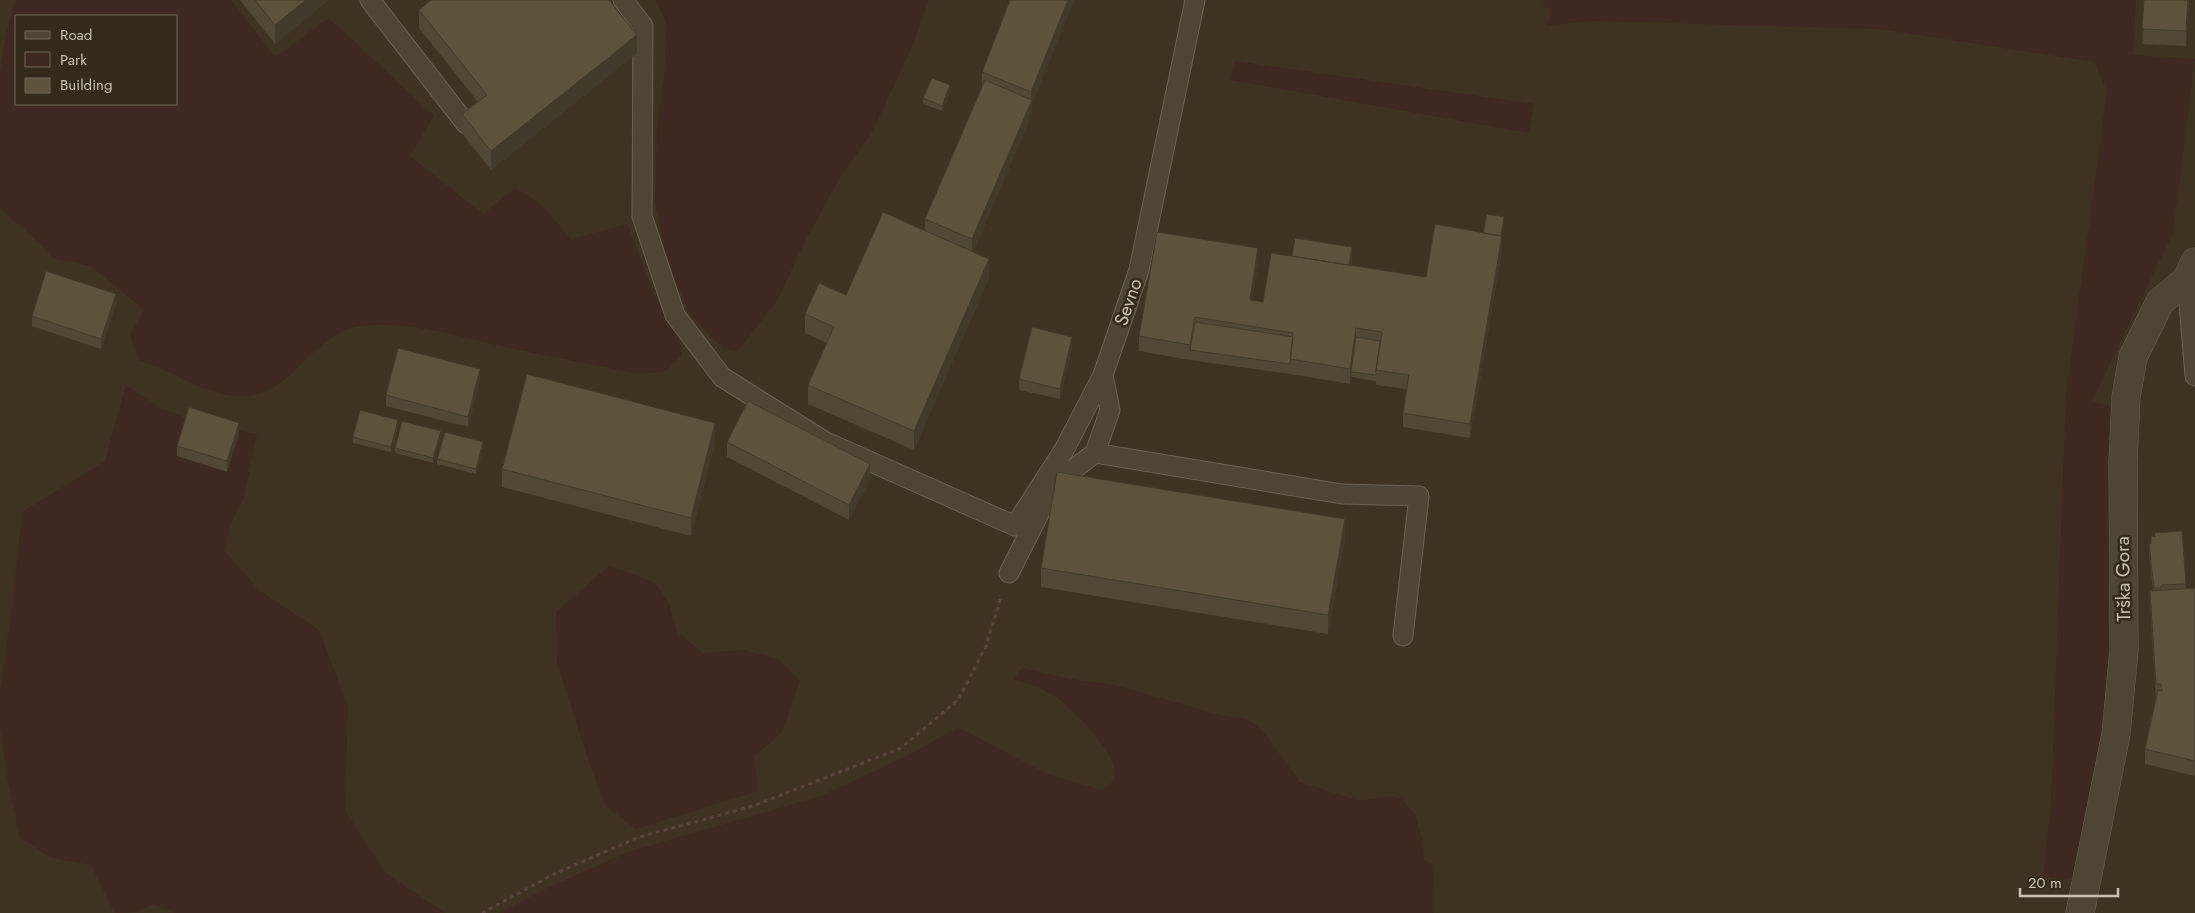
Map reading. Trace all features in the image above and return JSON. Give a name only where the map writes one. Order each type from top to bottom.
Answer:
[{"type":"street","name":"Trška Gora","points":[[2080,913],[2116,734],[2124,650],[2123,460],[2126,397],[2133,357],[2160,302],[2191,270]]},
{"type":"lane","points":[[370,0],[466,124]]},
{"type":"lane","name":"Sevno","points":[[623,0],[643,26],[642,216],[675,315],[722,377],[824,441],[1015,526],[1064,450],[1103,375],[1139,270],[1195,0]]},
{"type":"lane","points":[[2191,270],[2195,376]]},
{"type":"lane","points":[[1008,573],[1054,484],[1095,453],[1110,410],[1103,375]]},
{"type":"lane","points":[[1095,453],[1342,494],[1419,496],[1403,636]]},
{"type":"path","points":[[482,913],[554,874],[638,837],[753,806],[901,748],[958,700],[986,646],[1008,573]]},
{"type":"green space","points":[[16,0],[231,0],[275,57],[329,18],[434,116],[410,156],[483,214],[515,188],[541,204],[571,239],[627,224],[655,296],[680,341],[681,355],[666,371],[638,374],[435,331],[413,327],[370,325],[351,328],[329,339],[277,385],[258,394],[238,396],[200,387],[139,360],[130,335],[144,310],[91,266],[54,259],[34,238],[0,208],[0,70],[6,34]]},
{"type":"green space","points":[[655,0],[929,0],[911,49],[871,134],[839,179],[802,247],[778,299],[742,346],[735,352],[723,348],[691,316],[666,262],[655,202],[657,124],[664,78],[666,37],[665,20]]},
{"type":"green space","points":[[1545,0],[2136,0],[2133,55],[2195,59],[2173,233],[2092,401],[2118,409],[2115,699],[2077,876],[2065,880],[2043,877],[2051,803],[2066,393],[2107,92],[2095,62],[1879,29],[1592,21],[1547,26],[1551,9],[1543,7]]},
{"type":"green space","points":[[1235,61],[1534,104],[1529,133],[1231,80]]},
{"type":"green space","points":[[126,385],[161,408],[200,424],[257,434],[244,497],[229,527],[225,552],[260,591],[319,630],[348,707],[345,811],[385,872],[445,913],[175,913],[153,904],[137,912],[115,913],[91,865],[52,858],[20,838],[8,782],[0,730],[0,690],[13,600],[22,512],[105,461]]},
{"type":"green space","points":[[609,566],[654,582],[669,603],[677,632],[703,653],[743,650],[777,658],[800,681],[782,732],[754,757],[758,791],[636,829],[605,805],[557,663],[556,612]]},
{"type":"green space","points":[[1022,668],[1071,679],[1115,685],[1220,715],[1245,719],[1255,724],[1265,734],[1300,782],[1359,801],[1392,796],[1402,799],[1415,815],[1422,838],[1424,860],[1433,865],[1434,913],[499,913],[549,887],[631,851],[818,797],[909,755],[958,727],[1047,774],[1102,790],[1115,780],[1114,765],[1107,753],[1086,725],[1061,700],[1039,688],[1013,679]]},
{"type":"building","points":[[255,0],[306,0],[275,25]]},
{"type":"building","points":[[431,0],[609,0],[637,35],[491,151],[462,114],[487,95],[419,10]]},
{"type":"building","points":[[1010,0],[1068,0],[1031,92],[982,72]]},
{"type":"building","points":[[2144,0],[2188,0],[2186,31],[2142,29]]},
{"type":"building","points":[[932,78],[950,85],[942,106],[923,98]]},
{"type":"building","points":[[985,80],[1032,100],[972,239],[925,219]]},
{"type":"building","points":[[883,212],[989,259],[914,431],[808,385],[834,327],[805,314],[819,283],[846,295]]},
{"type":"building","points":[[1487,214],[1504,217],[1501,236],[1483,233]]},
{"type":"building","points":[[1435,224],[1502,236],[1470,424],[1403,413],[1409,375],[1376,370],[1382,332],[1356,328],[1350,369],[1290,359],[1293,333],[1195,317],[1190,345],[1139,336],[1157,232],[1258,248],[1250,300],[1263,302],[1271,253],[1426,277]]},
{"type":"building","points":[[1295,238],[1352,247],[1349,265],[1292,256]]},
{"type":"building","points":[[46,271],[116,294],[101,339],[32,316]]},
{"type":"building","points":[[1195,322],[1293,337],[1290,364],[1190,350]]},
{"type":"building","points":[[1032,327],[1072,337],[1060,389],[1019,379]]},
{"type":"building","points":[[1356,337],[1380,341],[1376,375],[1351,372]]},
{"type":"building","points":[[398,348],[480,369],[468,417],[386,395]]},
{"type":"building","points":[[527,374],[715,423],[691,518],[502,469]]},
{"type":"building","points":[[748,401],[870,464],[849,505],[727,442]]},
{"type":"building","points":[[189,407],[239,423],[227,461],[177,446]]},
{"type":"building","points":[[360,410],[398,420],[391,447],[353,437]]},
{"type":"building","points":[[402,421],[441,431],[433,458],[395,448]]},
{"type":"building","points":[[445,432],[483,442],[476,469],[437,459]]},
{"type":"building","points":[[1057,472],[1345,519],[1328,615],[1041,568]]},
{"type":"building","points":[[2182,531],[2186,584],[2161,585],[2161,588],[2154,588],[2149,544],[2151,544],[2151,536],[2155,537],[2155,533]]},
{"type":"building","points":[[2195,588],[2195,761],[2145,749],[2158,690],[2162,691],[2161,684],[2156,684],[2150,591]]}]
